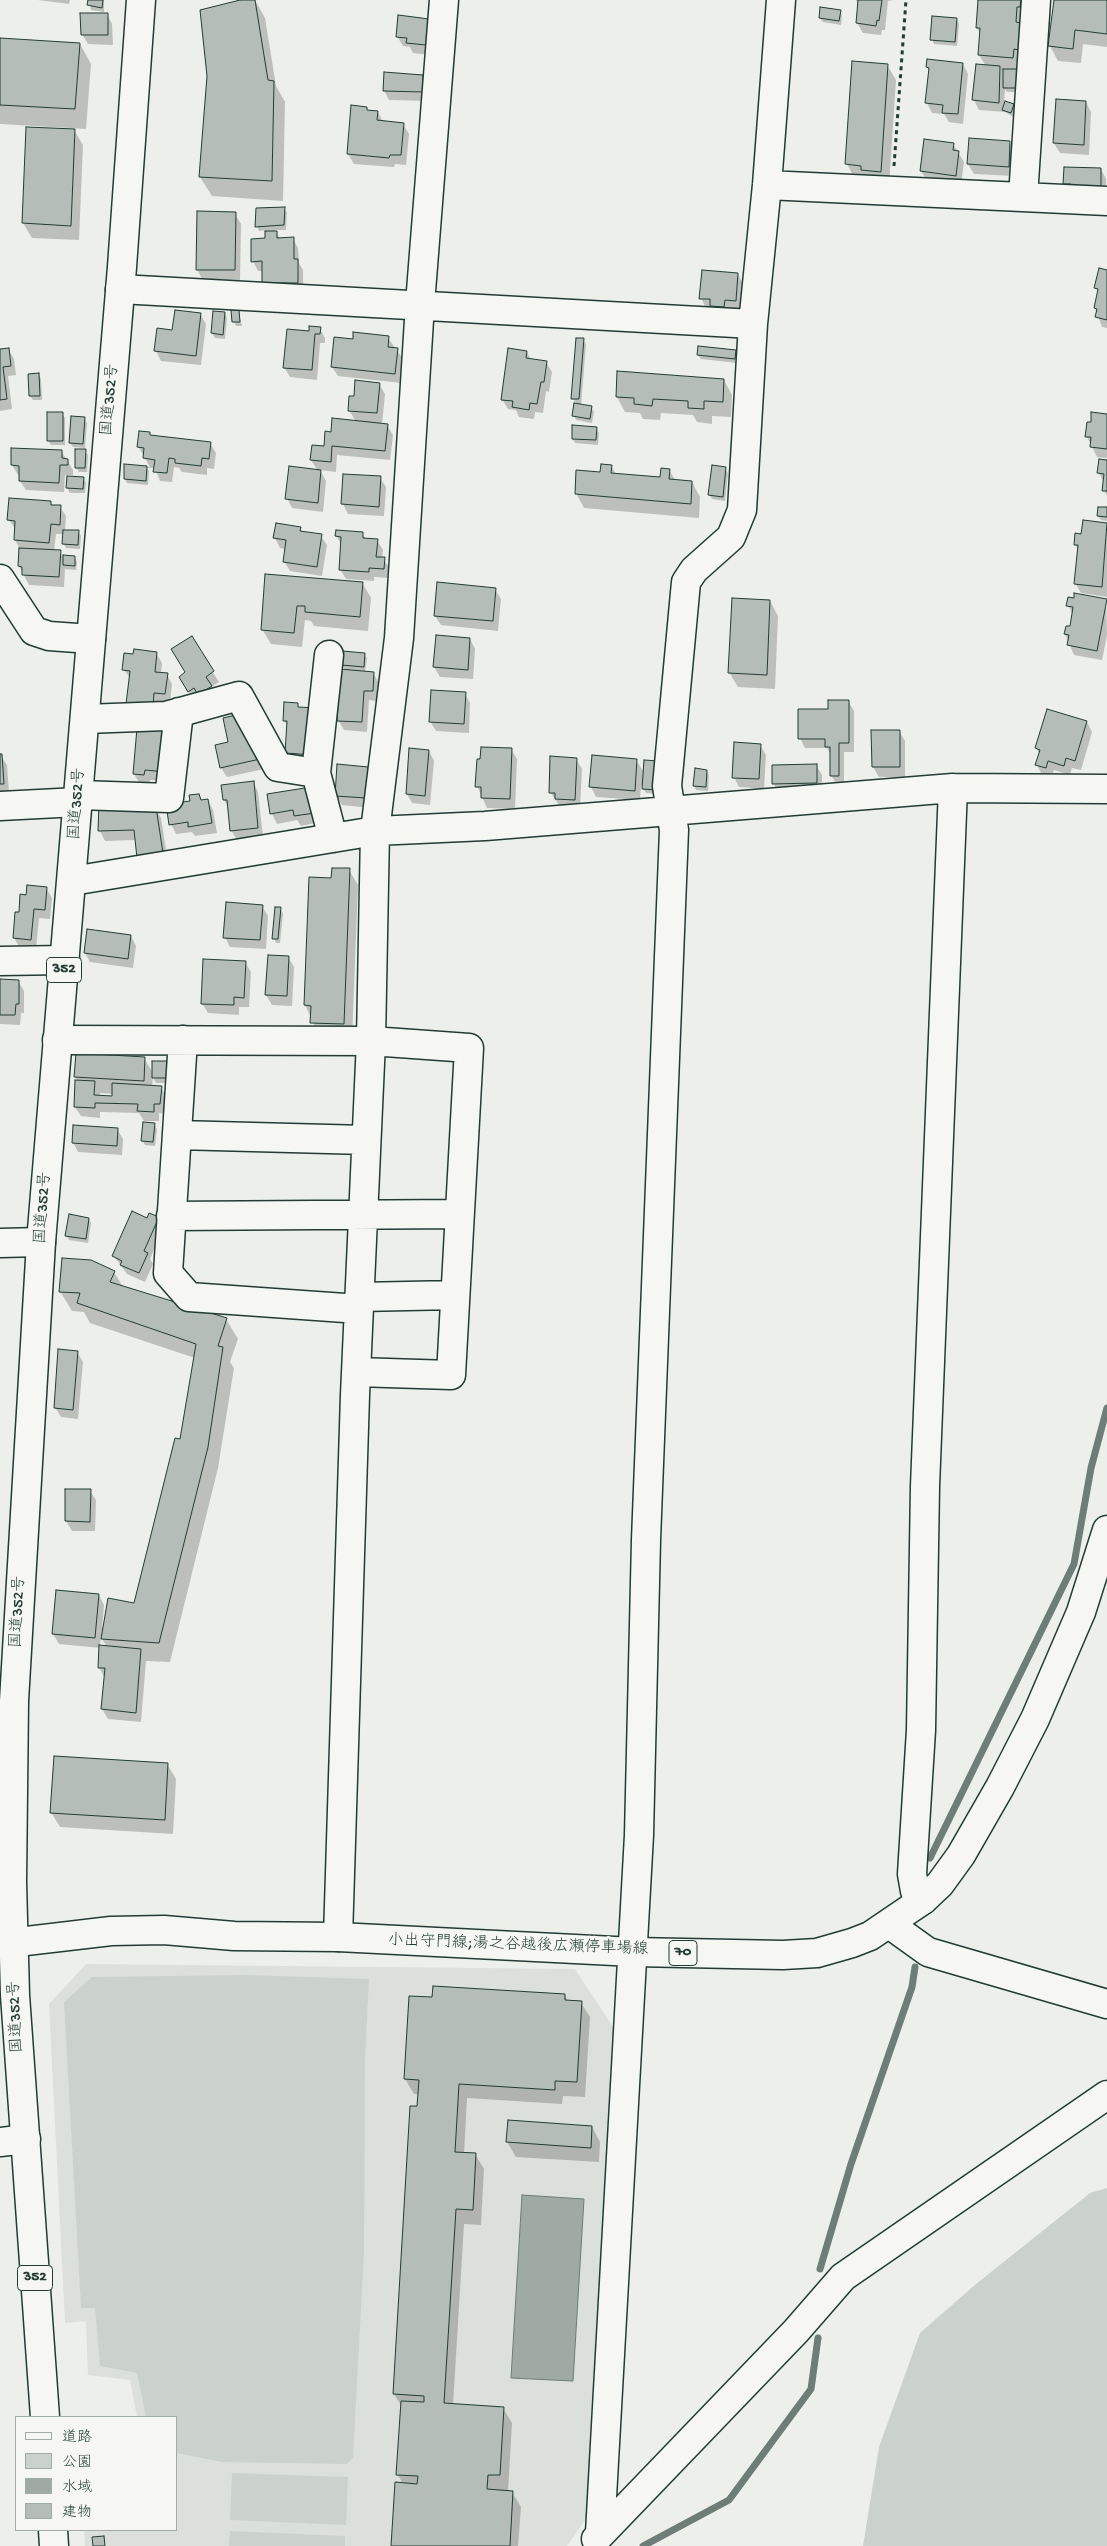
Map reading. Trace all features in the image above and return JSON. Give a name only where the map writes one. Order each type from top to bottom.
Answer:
[{"type":"main road","name":"国道352号","points":[[45,2416],[13,2141],[7,1943],[14,1701],[41,1242],[79,799],[141,0]]},
{"type":"main road","points":[[338,1937],[356,1372],[371,1041],[375,831],[399,638],[420,304],[444,0]]},
{"type":"main road","points":[[595,2540],[640,1835],[646,1540],[674,830],[668,786],[686,582],[694,570],[731,537],[742,510],[753,324],[767,185],[781,0]]},
{"type":"main road","points":[[1023,197],[1036,0]]},
{"type":"main road","points":[[767,185],[1107,201]]},
{"type":"main road","points":[[120,289],[253,298],[420,304],[753,324]]},
{"type":"main road","points":[[0,579],[34,631],[49,636],[91,639]]},
{"type":"main road","points":[[329,655],[316,773],[333,838]]},
{"type":"main road","points":[[85,719],[166,716],[238,696],[278,767],[316,773]]},
{"type":"main road","points":[[0,806],[79,799],[169,798],[178,712]]},
{"type":"main road","points":[[924,1900],[915,1891],[912,1874],[920,1730],[925,1486],[954,788]]},
{"type":"main road","points":[[72,880],[375,831],[485,826],[954,788],[1107,789]]},
{"type":"main road","points":[[0,961],[64,960]]},
{"type":"main road","points":[[57,1040],[371,1041],[468,1048],[451,1375],[356,1372]]},
{"type":"main road","points":[[182,1040],[168,1273],[189,1297],[359,1303],[455,1295]]},
{"type":"main road","points":[[177,1135],[366,1140]]},
{"type":"main road","points":[[171,1216],[459,1214]]},
{"type":"main road","points":[[0,1243],[41,1242]]},
{"type":"main road","name":"小出守門線;湯之谷越後広瀬停車場線","points":[[7,1943],[111,1931],[164,1930],[234,1936],[338,1937],[634,1952],[783,1955],[816,1952],[852,1943],[870,1936],[924,1900],[940,1884],[961,1855],[1000,1787],[1035,1719],[1080,1612],[1107,1530]]},
{"type":"main road","points":[[889,1924],[928,1952],[1107,2004]]},
{"type":"main road","points":[[595,2540],[796,2331],[843,2278],[1107,2095]]},
{"type":"main road","points":[[53,2531],[54,2546]]},
{"type":"path","points":[[893,191],[906,0]]},
{"type":"shaded area","points":[[86,1964],[575,1969],[621,2039],[603,2220],[593,2497],[588,2516],[567,2546],[85,2546],[84,2531],[178,2531],[178,2416],[137,2416],[130,2380],[88,2375],[86,2321],[65,2323],[49,2004]]},
{"type":"green space","points":[[247,1975],[369,1979],[365,2058],[364,2253],[353,2457],[347,2464],[222,2462],[178,2453],[178,2416],[146,2416],[137,2373],[100,2366],[95,2308],[81,2308],[64,2002],[92,1977]]},
{"type":"green space","points":[[1107,2188],[1107,2546],[863,2546],[879,2447],[920,2333],[976,2284],[1090,2193]]},
{"type":"green space","points":[[232,2473],[348,2477],[346,2525],[230,2520]]},
{"type":"green space","points":[[230,2531],[345,2536],[345,2546],[229,2546]]},
{"type":"water","points":[[522,2195],[584,2199],[573,2381],[511,2378]]},
{"type":"building","points":[[88,0],[103,0],[102,8],[87,5]]},
{"type":"building","points":[[240,0],[255,0],[268,80],[274,81],[272,181],[199,177],[207,76],[200,10]]},
{"type":"building","points":[[858,0],[882,0],[879,21],[877,20],[876,26],[856,23]]},
{"type":"building","points":[[978,0],[1021,0],[1020,7],[1017,7],[1016,22],[1021,23],[1019,50],[1014,49],[1013,58],[978,55],[980,28],[976,28]]},
{"type":"building","points":[[1054,0],[1107,0],[1107,34],[1075,30],[1073,49],[1048,46]]},
{"type":"building","points":[[820,7],[841,10],[839,21],[819,18]]},
{"type":"building","points":[[80,13],[108,13],[108,35],[81,35]]},
{"type":"building","points":[[398,15],[429,19],[426,45],[406,43],[407,38],[396,37]]},
{"type":"building","points":[[932,16],[957,18],[955,42],[930,40]]},
{"type":"building","points":[[0,38],[80,43],[75,109],[0,105]]},
{"type":"building","points":[[927,59],[963,63],[958,114],[942,113],[943,105],[925,103],[929,68],[926,67]]},
{"type":"building","points":[[852,61],[888,64],[881,172],[861,170],[861,166],[845,164]]},
{"type":"building","points":[[976,64],[1000,66],[999,103],[972,100]]},
{"type":"building","points":[[1003,69],[1020,69],[1020,88],[1003,88]]},
{"type":"building","points":[[384,72],[423,75],[423,92],[383,91]]},
{"type":"building","points":[[1056,99],[1086,101],[1084,145],[1053,143]]},
{"type":"building","points":[[1005,101],[1014,104],[1011,113],[1002,110]]},
{"type":"building","points":[[351,105],[367,107],[367,110],[378,111],[377,120],[404,123],[401,155],[390,155],[389,158],[347,154]]},
{"type":"building","points":[[26,127],[75,129],[71,226],[22,223]]},
{"type":"building","points":[[969,138],[1010,141],[1009,167],[967,164]]},
{"type":"building","points":[[924,139],[954,143],[953,150],[959,151],[956,176],[920,171]]},
{"type":"building","points":[[1064,167],[1101,168],[1101,187],[1071,187],[1071,184],[1063,184]]},
{"type":"building","points":[[285,207],[284,225],[255,227],[256,208]]},
{"type":"building","points":[[197,211],[236,212],[235,270],[196,270]]},
{"type":"building","points":[[265,231],[277,231],[277,238],[294,237],[294,259],[298,259],[298,283],[262,283],[262,261],[251,262],[251,239],[265,238]]},
{"type":"building","points":[[1099,268],[1107,270],[1107,320],[1095,317],[1097,309],[1094,308],[1098,289],[1094,288]]},
{"type":"building","points":[[702,270],[738,273],[736,301],[725,300],[724,307],[710,306],[710,299],[699,299]]},
{"type":"building","points":[[175,310],[201,313],[196,356],[154,351],[157,328],[172,330]]},
{"type":"building","points":[[231,310],[239,310],[240,322],[232,322]]},
{"type":"building","points":[[213,311],[225,312],[223,335],[211,333]]},
{"type":"building","points":[[309,326],[321,327],[320,334],[315,334],[312,370],[283,368],[287,329],[309,331]]},
{"type":"building","points":[[353,332],[389,336],[388,347],[398,348],[395,374],[331,367],[334,337],[353,339]]},
{"type":"building","points":[[576,338],[584,338],[579,399],[571,399]]},
{"type":"building","points":[[698,346],[736,350],[735,359],[697,355]]},
{"type":"building","points":[[9,348],[11,366],[3,367],[7,399],[0,400],[0,349]]},
{"type":"building","points":[[508,348],[527,351],[526,358],[547,361],[544,382],[541,382],[537,404],[530,403],[529,410],[512,407],[513,401],[501,400]]},
{"type":"building","points":[[617,371],[724,379],[723,402],[704,401],[704,409],[688,408],[688,401],[653,399],[652,406],[634,404],[634,398],[616,397]]},
{"type":"building","points":[[39,373],[40,396],[29,396],[28,374]]},
{"type":"building","points":[[355,380],[380,383],[377,413],[348,411],[349,396],[354,396]]},
{"type":"building","points":[[574,403],[592,406],[590,419],[572,416]]},
{"type":"building","points":[[47,412],[63,412],[63,441],[47,441]]},
{"type":"building","points":[[1091,412],[1107,414],[1107,449],[1090,447],[1091,437],[1085,437],[1087,422],[1091,422]]},
{"type":"building","points":[[71,416],[85,417],[83,444],[69,443]]},
{"type":"building","points":[[332,418],[388,424],[385,451],[332,446],[331,462],[310,460],[312,445],[324,446],[325,431],[331,432]]},
{"type":"building","points":[[572,425],[597,427],[596,440],[572,439]]},
{"type":"building","points":[[139,431],[150,432],[150,435],[211,442],[209,459],[202,458],[201,466],[175,463],[175,459],[169,458],[167,473],[153,472],[155,460],[143,458],[144,448],[137,447]]},
{"type":"building","points":[[11,448],[62,450],[62,458],[68,459],[68,465],[60,465],[59,483],[19,481],[19,466],[11,465]]},
{"type":"building","points":[[75,449],[86,449],[85,468],[75,468]]},
{"type":"building","points":[[1099,459],[1107,460],[1107,491],[1102,491],[1104,474],[1097,473]]},
{"type":"building","points":[[124,464],[147,466],[146,481],[124,479]]},
{"type":"building","points":[[601,464],[612,465],[611,473],[660,477],[661,468],[670,469],[669,479],[692,481],[691,504],[575,494],[576,470],[600,472]]},
{"type":"building","points":[[712,465],[726,467],[723,497],[708,495]]},
{"type":"building","points":[[289,466],[321,470],[318,503],[285,499]]},
{"type":"building","points":[[343,474],[381,476],[379,507],[341,504]]},
{"type":"building","points":[[67,476],[84,477],[83,489],[66,488]]},
{"type":"building","points":[[9,498],[51,501],[51,505],[61,505],[60,525],[51,524],[49,543],[14,540],[15,521],[7,520]]},
{"type":"building","points":[[1098,507],[1107,507],[1107,517],[1097,516]]},
{"type":"building","points":[[1083,520],[1107,523],[1102,587],[1074,584],[1078,545],[1074,545],[1075,533],[1081,534]]},
{"type":"building","points":[[276,523],[301,527],[300,531],[322,534],[317,567],[283,562],[286,540],[273,538]]},
{"type":"building","points":[[63,530],[79,530],[78,545],[62,544]]},
{"type":"building","points":[[336,530],[363,532],[363,538],[378,539],[376,557],[385,557],[384,569],[369,568],[369,572],[339,570],[341,537],[335,536]]},
{"type":"building","points":[[19,548],[61,550],[59,577],[22,575],[22,567],[18,566]]},
{"type":"building","points":[[63,555],[75,556],[75,566],[63,565]]},
{"type":"building","points":[[265,574],[363,582],[360,617],[305,612],[305,606],[297,606],[294,633],[261,630]]},
{"type":"building","points":[[437,582],[496,588],[493,621],[434,616]]},
{"type":"building","points":[[1074,593],[1107,599],[1097,651],[1067,645],[1069,635],[1064,634],[1066,626],[1070,626],[1073,607],[1066,606],[1068,597],[1074,598]]},
{"type":"building","points":[[732,598],[770,600],[767,675],[728,673]]},
{"type":"building","points":[[436,635],[470,638],[468,670],[433,667]]},
{"type":"building","points":[[192,636],[214,671],[206,677],[212,686],[198,695],[194,688],[188,692],[179,677],[185,672],[171,649]]},
{"type":"building","points":[[134,649],[157,652],[155,672],[168,673],[165,694],[154,693],[153,707],[126,704],[130,671],[122,670],[124,653],[133,654]]},
{"type":"building","points":[[342,651],[365,653],[364,667],[341,665]]},
{"type":"building","points":[[340,669],[374,672],[373,691],[364,691],[362,722],[337,721]]},
{"type":"building","points":[[431,690],[466,692],[464,724],[429,722]]},
{"type":"building","points":[[828,700],[849,700],[849,743],[839,743],[839,776],[830,776],[830,747],[825,747],[825,739],[798,739],[798,709],[828,709]]},
{"type":"building","points":[[284,702],[298,703],[298,707],[317,708],[314,755],[285,753],[287,721],[283,721]]},
{"type":"building","points":[[1047,709],[1087,721],[1075,761],[1066,758],[1064,766],[1048,761],[1046,768],[1035,765],[1040,750],[1035,748]]},
{"type":"building","points":[[244,713],[260,759],[220,768],[215,745],[228,742],[223,718]]},
{"type":"building","points":[[137,728],[170,731],[166,772],[145,770],[144,775],[133,774]]},
{"type":"building","points":[[871,730],[900,730],[900,767],[872,767]]},
{"type":"building","points":[[734,742],[761,744],[759,779],[732,778]]},
{"type":"building","points":[[481,747],[512,748],[510,799],[481,798],[481,787],[475,787],[477,759],[480,759]]},
{"type":"building","points":[[409,748],[429,750],[425,796],[406,794]]},
{"type":"building","points":[[0,754],[2,754],[4,784],[0,784]]},
{"type":"building","points":[[592,755],[637,759],[635,791],[589,787]]},
{"type":"building","points":[[550,756],[577,758],[575,800],[555,799],[555,793],[549,793]]},
{"type":"building","points":[[644,760],[659,761],[657,790],[642,789]]},
{"type":"building","points":[[337,764],[368,767],[366,798],[335,796]]},
{"type":"building","points":[[817,764],[817,783],[772,784],[772,765]]},
{"type":"building","points":[[695,768],[707,770],[706,787],[693,786]]},
{"type":"building","points":[[254,781],[258,828],[230,831],[227,800],[223,800],[221,785]]},
{"type":"building","points":[[311,787],[315,813],[294,816],[293,810],[270,814],[267,794]]},
{"type":"building","points":[[199,794],[201,800],[208,799],[212,823],[188,827],[188,822],[169,825],[166,804],[190,801],[189,795]]},
{"type":"building","points":[[99,802],[156,807],[163,853],[137,858],[134,830],[98,831]]},
{"type":"building","points":[[332,868],[350,868],[344,1024],[310,1023],[311,1006],[304,1005],[309,877],[331,878]]},
{"type":"building","points":[[27,885],[47,887],[45,910],[34,909],[31,940],[13,938],[15,912],[19,912],[20,894],[26,895]]},
{"type":"building","points":[[226,902],[263,905],[260,940],[223,938]]},
{"type":"building","points":[[275,907],[281,907],[278,939],[272,939]]},
{"type":"building","points":[[87,929],[131,935],[128,959],[84,953]]},
{"type":"building","points":[[268,955],[289,956],[287,996],[265,995]]},
{"type":"building","points":[[203,959],[246,961],[244,998],[234,997],[234,1005],[201,1004]]},
{"type":"building","points":[[0,979],[19,980],[19,1004],[16,1004],[15,1015],[0,1015]]},
{"type":"building","points":[[76,1053],[145,1057],[144,1081],[74,1077]]},
{"type":"building","points":[[152,1061],[170,1061],[169,1078],[152,1078]]},
{"type":"building","points":[[75,1080],[95,1081],[94,1095],[112,1096],[112,1083],[162,1086],[160,1104],[154,1104],[154,1112],[137,1111],[138,1104],[95,1103],[95,1108],[74,1107]]},
{"type":"building","points":[[143,1122],[155,1123],[153,1142],[141,1141]]},
{"type":"building","points":[[73,1125],[118,1128],[117,1146],[72,1143]]},
{"type":"building","points":[[132,1211],[147,1218],[149,1213],[159,1217],[144,1251],[148,1253],[139,1273],[120,1265],[122,1261],[112,1256]]},
{"type":"building","points":[[69,1214],[89,1218],[86,1239],[65,1236]]},
{"type":"building","points":[[62,1258],[91,1260],[115,1271],[110,1282],[227,1318],[218,1346],[223,1347],[208,1447],[159,1643],[101,1639],[108,1598],[134,1603],[175,1438],[180,1439],[196,1344],[77,1303],[80,1293],[59,1292]]},
{"type":"building","points":[[58,1349],[78,1351],[73,1410],[54,1408]]},
{"type":"building","points":[[65,1489],[91,1489],[90,1522],[65,1521]]},
{"type":"building","points":[[56,1590],[99,1594],[95,1638],[52,1634]]},
{"type":"building","points":[[99,1645],[141,1649],[136,1713],[101,1709],[105,1668],[98,1668]]},
{"type":"building","points":[[54,1756],[168,1763],[165,1820],[50,1813]]},
{"type":"building","points":[[433,1986],[565,1994],[565,2000],[582,2001],[577,2082],[555,2081],[555,2090],[459,2084],[455,2152],[476,2153],[473,2210],[456,2209],[444,2403],[504,2407],[500,2475],[488,2475],[487,2489],[513,2491],[510,2546],[391,2546],[395,2482],[417,2484],[418,2476],[396,2475],[401,2401],[424,2402],[424,2396],[393,2394],[410,2106],[417,2106],[419,2080],[404,2079],[409,1996],[432,1997]]},
{"type":"building","points":[[508,2120],[592,2126],[591,2148],[506,2142]]},
{"type":"building","points":[[104,2536],[105,2546],[93,2546],[92,2537]]},
{"type":"waterway","points":[[930,1858],[1074,1564],[1091,1468],[1107,1408]]},
{"type":"waterway","points":[[820,2269],[851,2164],[912,1987],[915,1967]]},
{"type":"waterway","points":[[643,2546],[729,2500],[811,2389],[818,2338]]}]
